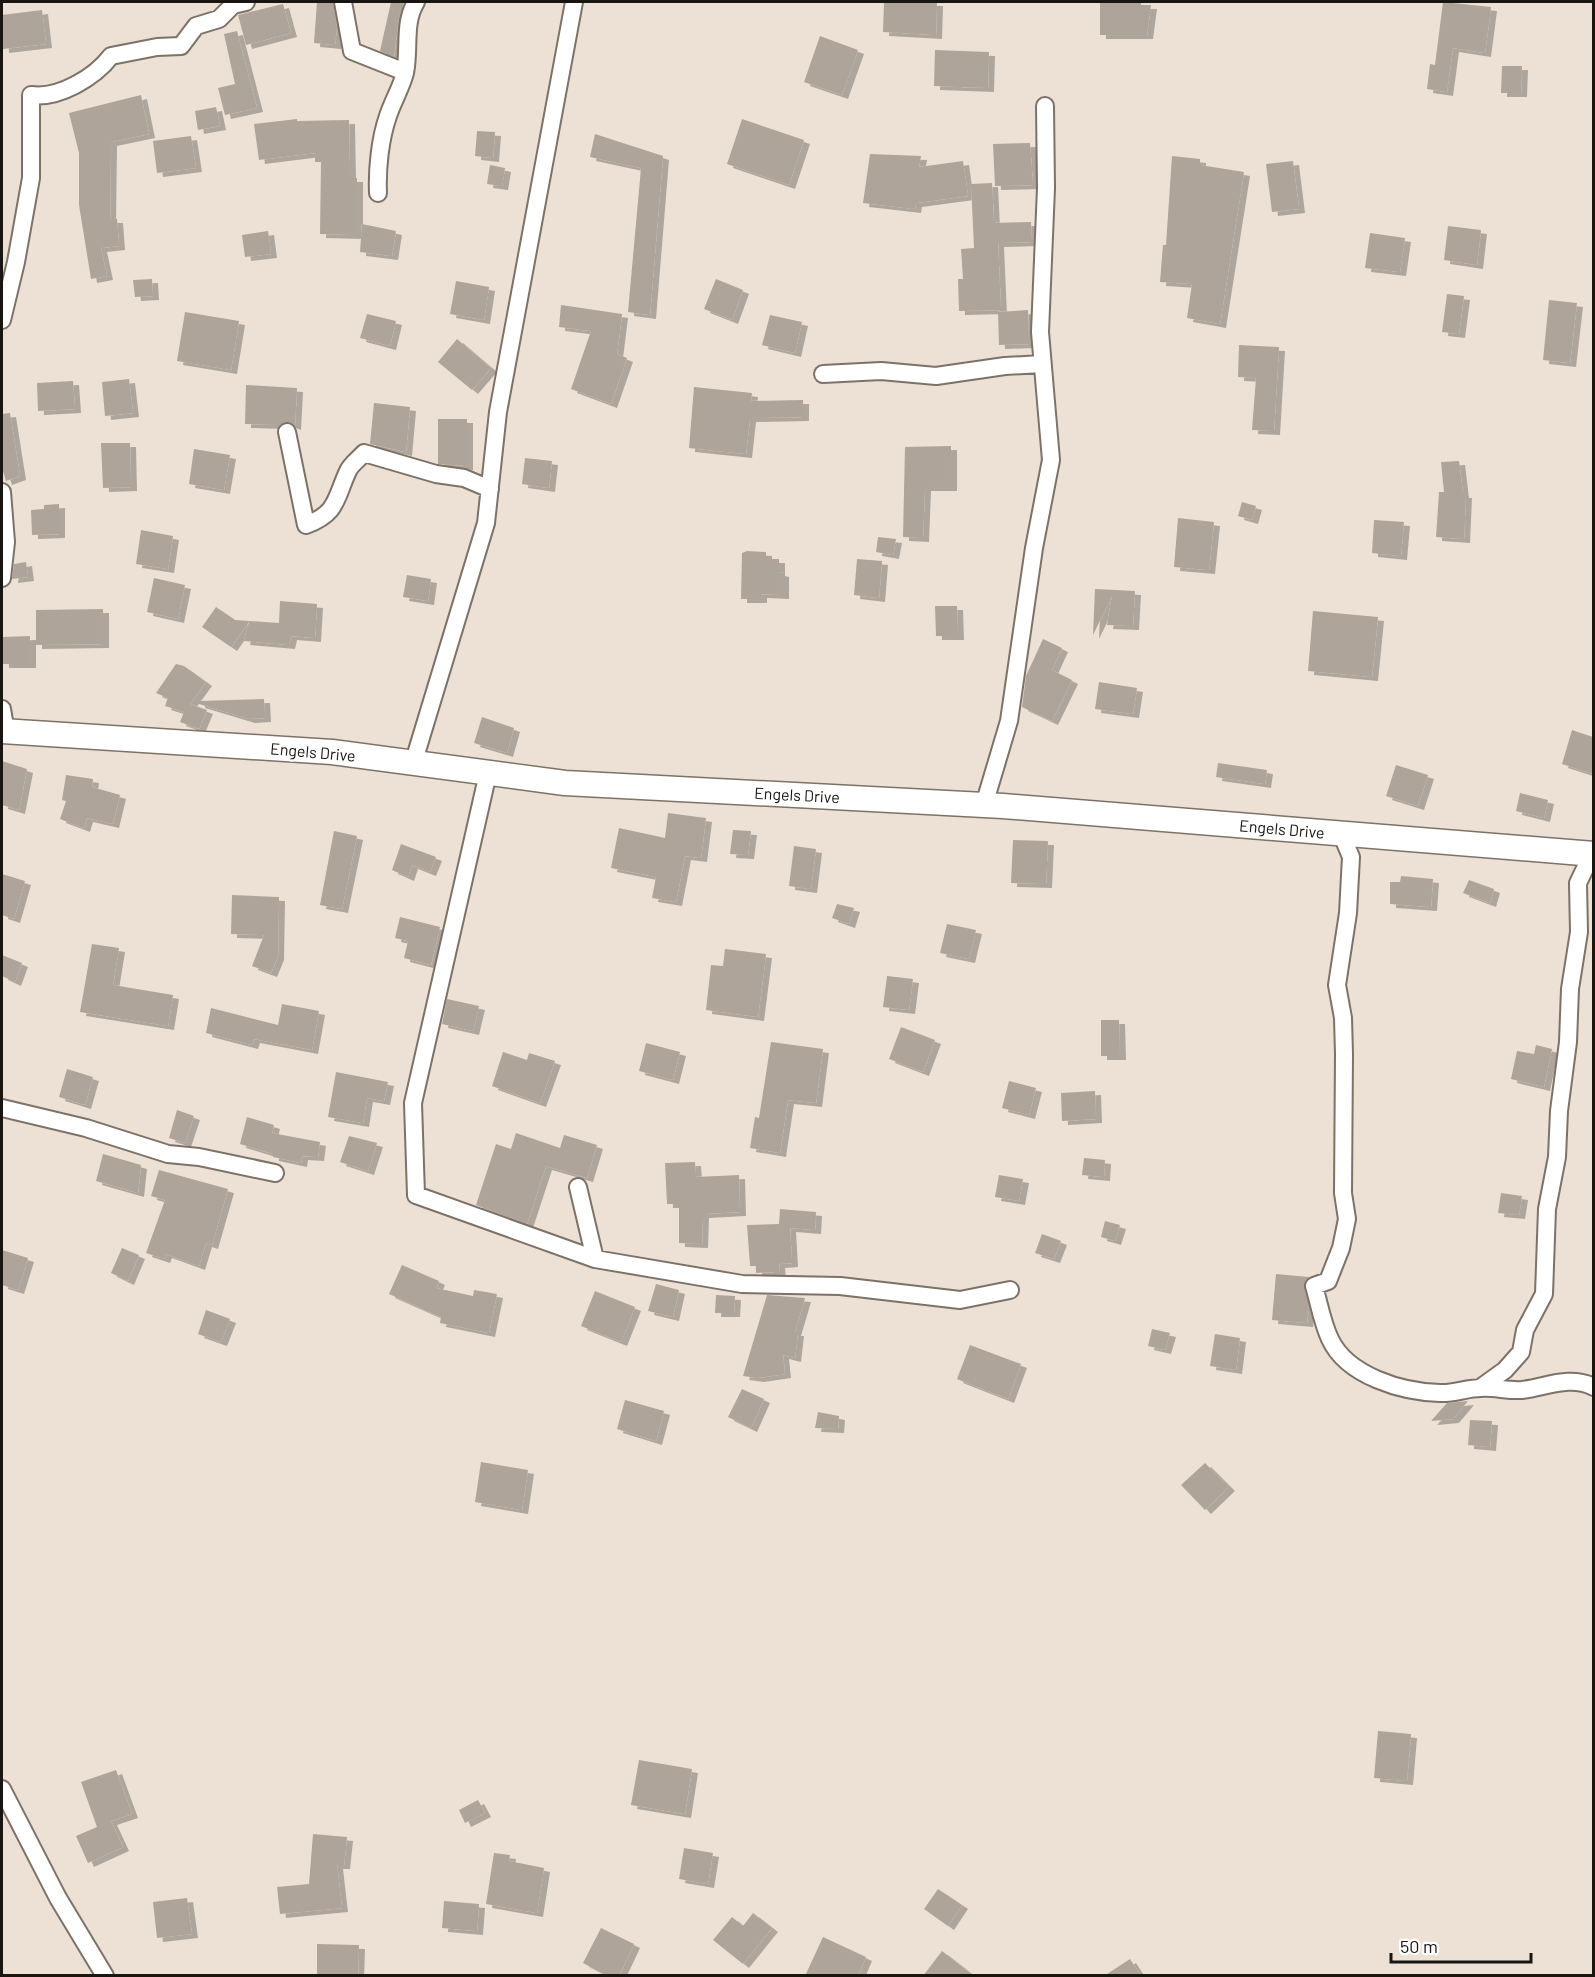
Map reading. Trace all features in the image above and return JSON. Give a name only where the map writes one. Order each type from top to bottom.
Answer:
[{"type":"street","points":[[2,320],[16,262],[31,178],[31,95],[52,93],[78,82],[102,67],[111,56],[157,47],[181,46],[196,26],[219,20],[233,5],[246,2]]},
{"type":"street","points":[[343,2],[352,51],[405,72]]},
{"type":"street","points":[[378,193],[377,172],[388,116],[405,72],[410,42],[406,25],[416,2]]},
{"type":"street","points":[[413,764],[486,523],[498,412],[574,2]]},
{"type":"street","points":[[984,805],[988,782],[1009,720],[1034,548],[1051,460],[1042,364],[1045,106]]},
{"type":"street","points":[[823,374],[881,371],[936,376],[1005,366],[1042,364]]},
{"type":"street","points":[[287,432],[306,525],[323,519],[339,497],[349,469],[364,453],[436,474],[464,478],[490,489]]},
{"type":"street","points":[[2,492],[6,542],[2,578]]},
{"type":"street","name":"Engels Drive","points":[[3,724],[332,752],[565,783],[984,805],[1592,854]]},
{"type":"street","points":[[488,773],[413,1103],[416,1195],[595,1259],[742,1284],[840,1286],[960,1300],[1010,1290]]},
{"type":"street","points":[[1341,834],[1351,857],[1348,913],[1337,970],[1344,1054],[1343,1193],[1347,1219],[1341,1248],[1328,1281],[1314,1286],[1330,1340],[1340,1355],[1359,1372],[1386,1383],[1440,1394],[1480,1388],[1522,1390],[1565,1382],[1585,1383],[1593,1387]]},
{"type":"street","points":[[1480,1388],[1505,1370],[1521,1352],[1525,1330],[1544,1294],[1547,1209],[1557,1157],[1559,1111],[1568,1042],[1570,989],[1579,932],[1578,883],[1592,854]]},
{"type":"street","points":[[2,1108],[86,1128],[168,1154],[199,1157],[275,1173]]},
{"type":"street","points":[[578,1187],[595,1259]]},
{"type":"street","points":[[2,1789],[58,1898],[105,1976]]},
{"type":"building","points":[[317,2],[333,2],[337,27],[335,45],[314,43]]},
{"type":"building","points":[[391,2],[404,3],[399,17],[394,57],[380,51]]},
{"type":"building","points":[[884,2],[937,2],[936,35],[883,32]]},
{"type":"building","points":[[1100,2],[1141,2],[1141,5],[1151,5],[1147,35],[1100,35]]},
{"type":"building","points":[[1443,2],[1491,7],[1485,53],[1453,48],[1447,92],[1427,89],[1430,64],[1435,65]]},
{"type":"building","points":[[283,4],[291,33],[246,45],[238,15]]},
{"type":"building","points":[[42,10],[46,44],[3,49],[2,15]]},
{"type":"building","points":[[237,31],[257,108],[225,115],[218,88],[235,84],[224,34]]},
{"type":"building","points":[[820,36],[858,50],[842,95],[804,82]]},
{"type":"building","points":[[935,50],[989,52],[988,88],[934,86]]},
{"type":"building","points":[[1502,66],[1522,66],[1521,93],[1501,93]]},
{"type":"building","points":[[141,95],[149,134],[111,142],[110,219],[117,219],[119,246],[101,248],[107,276],[91,279],[79,205],[79,153],[69,113]]},
{"type":"building","points":[[216,107],[220,126],[198,130],[195,111]]},
{"type":"building","points":[[297,119],[297,121],[349,120],[350,178],[357,178],[357,235],[320,234],[321,162],[315,162],[315,153],[259,160],[254,124]]},
{"type":"building","points":[[742,119],[804,140],[789,185],[727,164]]},
{"type":"building","points":[[477,131],[495,132],[493,158],[475,156]]},
{"type":"building","points":[[595,134],[663,156],[650,315],[628,312],[641,168],[590,157]]},
{"type":"building","points":[[191,136],[196,168],[157,173],[153,141]]},
{"type":"building","points":[[1030,143],[1033,185],[995,186],[993,144]]},
{"type":"building","points":[[870,154],[921,156],[919,167],[963,161],[968,196],[916,203],[915,209],[863,203]]},
{"type":"building","points":[[1172,156],[1200,159],[1200,165],[1244,172],[1220,324],[1187,318],[1192,284],[1160,282],[1163,245],[1166,245]]},
{"type":"building","points":[[1293,161],[1299,209],[1272,212],[1266,164]]},
{"type":"building","points":[[490,165],[505,168],[502,186],[487,184]]},
{"type":"building","points":[[992,183],[994,223],[1031,222],[1032,242],[998,243],[1001,310],[959,311],[958,279],[963,279],[961,249],[974,248],[971,184]]},
{"type":"building","points":[[362,224],[396,231],[392,256],[360,252]]},
{"type":"building","points":[[1448,226],[1481,230],[1477,265],[1444,260]]},
{"type":"building","points":[[268,231],[271,254],[245,257],[242,235]]},
{"type":"building","points":[[1370,233],[1405,238],[1400,272],[1365,268]]},
{"type":"building","points":[[152,279],[153,296],[135,297],[133,280]]},
{"type":"building","points":[[716,279],[743,290],[732,320],[704,309]]},
{"type":"building","points":[[456,281],[489,287],[484,320],[450,314]]},
{"type":"building","points":[[1447,294],[1464,296],[1459,334],[1442,332]]},
{"type":"building","points":[[1549,300],[1577,303],[1570,363],[1543,360]]},
{"type":"building","points":[[561,305],[622,314],[617,354],[627,358],[611,404],[571,389],[591,331],[559,327]]},
{"type":"building","points":[[1028,310],[1029,344],[999,345],[998,312]]},
{"type":"building","points":[[185,312],[239,321],[231,370],[177,361]]},
{"type":"building","points":[[367,314],[396,321],[390,346],[360,338]]},
{"type":"building","points":[[770,315],[802,322],[795,353],[762,345]]},
{"type":"building","points":[[457,339],[491,368],[472,390],[438,362]]},
{"type":"building","points":[[1239,345],[1279,347],[1274,431],[1252,430],[1256,378],[1238,377]]},
{"type":"building","points":[[129,379],[133,413],[105,416],[102,382]]},
{"type":"building","points":[[73,381],[75,409],[38,411],[37,383]]},
{"type":"building","points":[[246,385],[297,388],[295,426],[285,422],[279,425],[245,424]]},
{"type":"building","points":[[694,387],[752,393],[751,401],[803,400],[803,417],[750,418],[746,454],[689,448]]},
{"type":"building","points":[[374,403],[410,407],[406,452],[370,444]]},
{"type":"building","points":[[10,413],[20,476],[6,481],[2,468],[2,414]]},
{"type":"building","points":[[438,419],[467,419],[467,466],[438,464]]},
{"type":"building","points":[[101,443],[130,443],[131,487],[103,488]]},
{"type":"building","points":[[951,446],[951,487],[925,487],[923,538],[903,537],[905,447]]},
{"type":"building","points":[[194,449],[230,455],[224,490],[189,484]]},
{"type":"building","points":[[525,458],[552,461],[549,488],[522,484]]},
{"type":"building","points":[[1459,461],[1463,494],[1466,494],[1464,539],[1436,537],[1439,492],[1444,492],[1441,462]]},
{"type":"building","points":[[1242,502],[1256,506],[1252,520],[1238,516]]},
{"type":"building","points":[[59,504],[59,534],[32,535],[31,510],[44,509],[44,505]]},
{"type":"building","points":[[1178,518],[1214,522],[1209,570],[1174,567]]},
{"type":"building","points":[[1374,520],[1404,522],[1401,556],[1372,553]]},
{"type":"building","points":[[141,530],[173,536],[168,569],[136,564]]},
{"type":"building","points":[[878,537],[896,539],[893,555],[876,552]]},
{"type":"building","points":[[766,552],[766,559],[779,559],[779,572],[783,573],[783,595],[761,594],[761,599],[741,599],[742,553]]},
{"type":"building","points":[[857,559],[882,561],[879,598],[854,595]]},
{"type":"building","points":[[26,562],[28,577],[12,579],[14,564]]},
{"type":"building","points":[[407,575],[431,579],[428,601],[403,597]]},
{"type":"building","points":[[154,578],[185,585],[178,619],[147,612]]},
{"type":"building","points":[[1095,589],[1135,591],[1133,626],[1107,625],[1112,596],[1093,635]]},
{"type":"building","points":[[280,601],[317,604],[315,638],[291,636],[289,645],[244,641],[249,622],[231,647],[202,627],[216,607],[235,620],[279,623]]},
{"type":"building","points":[[935,606],[957,606],[958,636],[936,636]]},
{"type":"building","points":[[103,609],[103,644],[36,645],[36,610]]},
{"type":"building","points":[[1313,611],[1378,617],[1372,677],[1308,671]]},
{"type":"building","points":[[30,636],[30,664],[3,664],[2,637]]},
{"type":"building","points":[[1043,639],[1062,648],[1052,670],[1072,680],[1052,721],[1022,707],[1026,676]]},
{"type":"building","points":[[176,664],[184,666],[206,682],[190,704],[207,710],[199,729],[180,722],[184,712],[165,706],[168,698],[156,693]]},
{"type":"building","points":[[1099,682],[1137,688],[1133,714],[1095,709]]},
{"type":"building","points":[[264,699],[265,718],[249,719],[199,704],[199,701]]},
{"type":"building","points":[[482,717],[514,728],[507,753],[474,743]]},
{"type":"building","points":[[1572,730],[1593,737],[1593,774],[1562,764]]},
{"type":"building","points":[[2,761],[27,769],[19,810],[2,805]]},
{"type":"building","points":[[1218,763],[1267,770],[1265,784],[1216,777]]},
{"type":"building","points":[[1396,765],[1428,775],[1418,806],[1386,796]]},
{"type":"building","points":[[66,775],[93,779],[92,787],[120,795],[113,824],[87,818],[84,828],[60,819],[66,801],[62,800]]},
{"type":"building","points":[[1520,793],[1548,800],[1544,818],[1516,811]]},
{"type":"building","points":[[668,813],[706,818],[701,858],[685,856],[676,902],[652,898],[656,877],[611,868],[619,828],[665,838]]},
{"type":"building","points":[[733,830],[751,831],[748,855],[730,854]]},
{"type":"building","points":[[334,831],[357,836],[342,909],[320,905]]},
{"type":"building","points":[[1013,840],[1048,841],[1046,884],[1011,883]]},
{"type":"building","points":[[401,844],[436,857],[430,872],[412,865],[408,877],[392,870]]},
{"type":"building","points":[[794,846],[816,849],[811,889],[789,886]]},
{"type":"building","points":[[2,874],[25,881],[14,919],[2,915]]},
{"type":"building","points":[[1401,876],[1433,879],[1431,907],[1390,904],[1390,882],[1400,882]]},
{"type":"building","points":[[1469,880],[1494,889],[1490,903],[1463,893]]},
{"type":"building","points":[[232,895],[279,897],[278,956],[271,973],[252,966],[264,935],[231,934]]},
{"type":"building","points":[[837,904],[854,908],[849,924],[832,918]]},
{"type":"building","points":[[400,917],[440,927],[431,965],[404,958],[408,941],[395,938]]},
{"type":"building","points":[[947,924],[976,930],[969,959],[940,953]]},
{"type":"building","points":[[92,944],[119,948],[113,985],[173,995],[168,1026],[80,1012]]},
{"type":"building","points":[[725,949],[766,954],[758,1017],[706,1010],[711,965],[723,966]]},
{"type":"building","points":[[2,955],[22,963],[15,982],[2,976]]},
{"type":"building","points":[[887,976],[913,979],[909,1010],[883,1007]]},
{"type":"building","points":[[447,999],[479,1006],[473,1031],[442,1024]]},
{"type":"building","points":[[282,1004],[319,1011],[312,1050],[254,1039],[252,1045],[206,1033],[211,1008],[278,1025]]},
{"type":"building","points":[[1101,1020],[1119,1020],[1120,1056],[1101,1056]]},
{"type":"building","points":[[901,1027],[935,1040],[923,1072],[889,1059]]},
{"type":"building","points":[[771,1042],[823,1049],[816,1103],[788,1100],[780,1153],[750,1148],[755,1117],[759,1118]]},
{"type":"building","points":[[646,1043],[680,1052],[673,1080],[639,1071]]},
{"type":"building","points":[[1536,1045],[1552,1049],[1544,1087],[1511,1079],[1517,1051],[1534,1054]]},
{"type":"building","points":[[503,1052],[527,1060],[529,1053],[555,1061],[540,1103],[492,1086]]},
{"type":"building","points":[[67,1069],[93,1077],[85,1105],[59,1097]]},
{"type":"building","points":[[336,1072],[388,1082],[384,1101],[367,1098],[363,1123],[328,1117]]},
{"type":"building","points":[[1009,1081],[1036,1088],[1029,1115],[1002,1108]]},
{"type":"building","points":[[1095,1091],[1096,1119],[1062,1121],[1061,1093]]},
{"type":"building","points":[[177,1110],[194,1116],[185,1143],[169,1138]]},
{"type":"building","points":[[247,1117],[274,1125],[272,1133],[320,1142],[318,1157],[302,1156],[301,1163],[273,1157],[273,1154],[240,1144]]},
{"type":"building","points":[[516,1133],[560,1148],[564,1135],[597,1145],[587,1178],[546,1166],[527,1224],[476,1205],[496,1144],[511,1149]]},
{"type":"building","points":[[349,1136],[377,1143],[368,1171],[340,1162]]},
{"type":"building","points":[[103,1154],[141,1165],[138,1193],[96,1181]]},
{"type":"building","points":[[1084,1158],[1105,1160],[1104,1177],[1082,1175]]},
{"type":"building","points":[[695,1162],[696,1177],[739,1175],[740,1212],[703,1214],[702,1244],[679,1243],[679,1204],[667,1204],[665,1163]]},
{"type":"building","points":[[159,1170],[228,1189],[212,1245],[206,1243],[199,1266],[166,1254],[164,1259],[146,1253],[165,1200],[151,1196]]},
{"type":"building","points":[[999,1175],[1023,1179],[1019,1201],[995,1197]]},
{"type":"building","points":[[1501,1193],[1522,1196],[1519,1215],[1498,1213]]},
{"type":"building","points":[[780,1209],[816,1212],[815,1230],[790,1228],[792,1263],[779,1264],[780,1274],[756,1273],[756,1266],[750,1266],[747,1225],[779,1224]]},
{"type":"building","points":[[1105,1221],[1120,1225],[1115,1241],[1101,1237]]},
{"type":"building","points":[[1042,1234],[1061,1241],[1054,1259],[1035,1253]]},
{"type":"building","points":[[122,1248],[139,1255],[128,1281],[111,1273]]},
{"type":"building","points":[[2,1250],[28,1258],[18,1290],[2,1285]]},
{"type":"building","points":[[402,1265],[439,1281],[436,1288],[473,1296],[474,1290],[497,1294],[489,1333],[440,1323],[441,1317],[389,1294]]},
{"type":"building","points":[[1276,1274],[1309,1277],[1304,1284],[1309,1307],[1307,1323],[1272,1320]]},
{"type":"building","points":[[656,1284],[679,1290],[673,1317],[648,1311]]},
{"type":"building","points":[[595,1291],[635,1307],[621,1342],[581,1326]]},
{"type":"building","points":[[716,1295],[735,1296],[734,1313],[715,1313]]},
{"type":"building","points":[[767,1295],[805,1298],[795,1332],[798,1332],[795,1358],[783,1355],[785,1374],[758,1378],[743,1376]]},
{"type":"building","points":[[206,1310],[230,1319],[221,1342],[198,1334]]},
{"type":"building","points":[[1152,1329],[1170,1333],[1165,1350],[1148,1346]]},
{"type":"building","points":[[1215,1334],[1240,1338],[1236,1370],[1210,1366]]},
{"type":"building","points":[[970,1345],[1021,1364],[1008,1399],[957,1379]]},
{"type":"building","points":[[742,1389],[764,1399],[751,1428],[728,1417]]},
{"type":"building","points":[[625,1400],[664,1411],[656,1441],[617,1429]]},
{"type":"building","points":[[1468,1401],[1453,1419],[1431,1421],[1447,1403]]},
{"type":"building","points":[[818,1412],[839,1416],[838,1429],[815,1428]]},
{"type":"building","points":[[1470,1420],[1492,1421],[1490,1447],[1468,1445]]},
{"type":"building","points":[[481,1462],[528,1470],[522,1510],[475,1502]]},
{"type":"building","points":[[1205,1463],[1229,1487],[1205,1510],[1181,1485]]},
{"type":"building","points":[[1378,1731],[1411,1734],[1407,1781],[1374,1778]]},
{"type":"building","points":[[639,1760],[692,1769],[685,1814],[631,1805]]},
{"type":"building","points":[[116,1770],[132,1814],[111,1821],[123,1847],[88,1863],[76,1836],[97,1827],[81,1782]]},
{"type":"building","points":[[478,1800],[485,1813],[465,1823],[459,1810]]},
{"type":"building","points":[[313,1834],[347,1837],[344,1865],[337,1865],[342,1908],[280,1914],[277,1887],[309,1884]]},
{"type":"building","points":[[684,1848],[713,1853],[708,1884],[679,1879]]},
{"type":"building","points":[[494,1853],[510,1855],[509,1861],[544,1868],[537,1913],[486,1904]]},
{"type":"building","points":[[938,1889],[962,1905],[948,1926],[924,1909]]},
{"type":"building","points":[[187,1898],[192,1934],[157,1938],[153,1902]]},
{"type":"building","points":[[444,1901],[479,1904],[477,1931],[442,1928]]},
{"type":"building","points":[[753,1913],[772,1928],[743,1964],[713,1940],[732,1917],[743,1926]]},
{"type":"building","points":[[601,1928],[634,1944],[619,1976],[608,1976],[583,1963]]},
{"type":"building","points":[[823,1937],[866,1957],[858,1976],[805,1976]]},
{"type":"building","points":[[317,1944],[359,1945],[358,1976],[317,1976]]},
{"type":"building","points":[[942,1951],[974,1976],[923,1976]]},
{"type":"building","points":[[1130,1959],[1141,1976],[1104,1976]]}]
